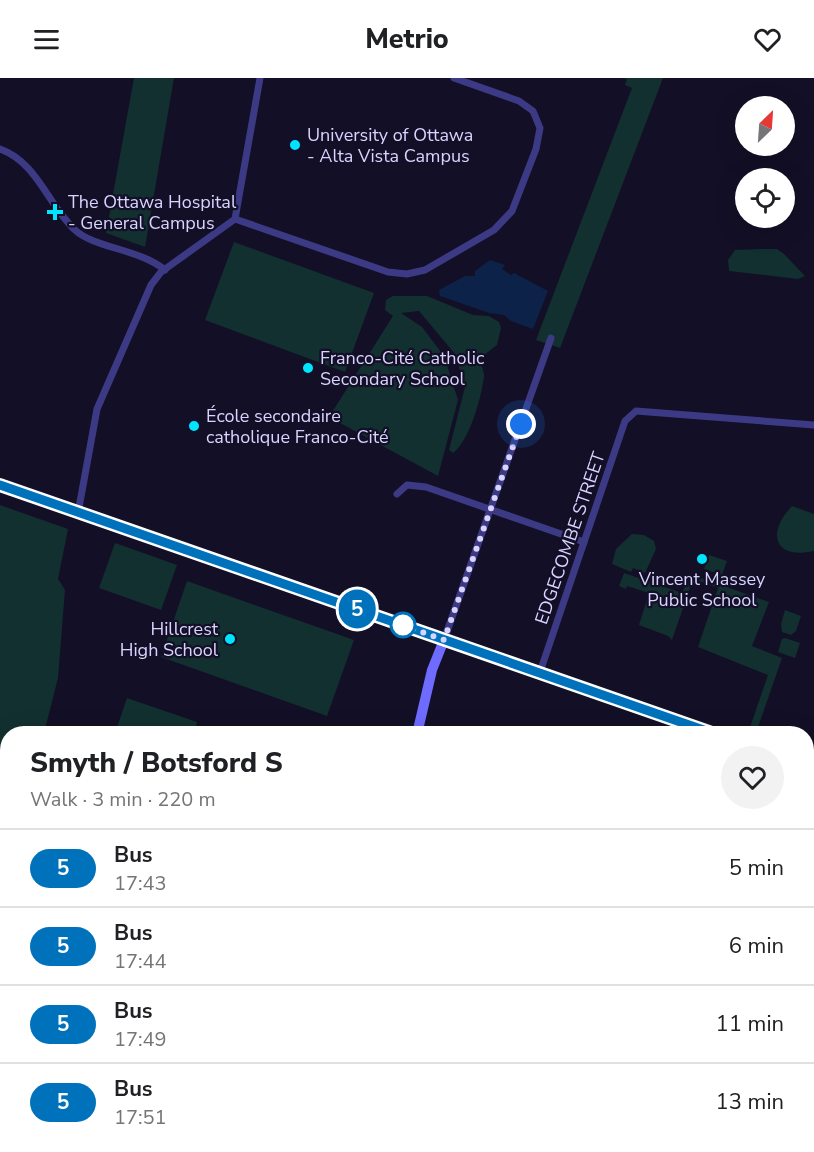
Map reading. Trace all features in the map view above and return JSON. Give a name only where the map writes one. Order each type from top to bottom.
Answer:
[{"type":"main road","points":[[0,485],[692,726]]},
{"type":"main road","points":[[419,726],[432,670],[444,640]]},
{"type":"street","points":[[78,513],[97,409],[151,285],[165,270],[235,219],[260,78]]},
{"type":"street","points":[[235,219],[388,272],[407,274],[426,270],[490,234],[512,211],[540,136],[538,120],[533,111],[519,101],[454,78]]},
{"type":"street","points":[[0,149],[20,159],[76,231],[153,260],[165,270]]},
{"type":"street","points":[[444,640],[551,338]]},
{"type":"street","name":"EDGECOMBE STREET","points":[[540,672],[630,414],[636,411],[814,425]]},
{"type":"street","points":[[397,494],[407,485],[417,485],[584,542]]},
{"type":"green space","points":[[134,78],[174,78],[145,247],[106,233]]},
{"type":"green space","points":[[624,78],[663,78],[560,348],[536,340],[632,88],[625,85],[627,79]]},
{"type":"green space","points":[[234,242],[374,293],[345,372],[205,320]]},
{"type":"green space","points":[[777,249],[805,276],[798,279],[729,271],[728,260],[735,250]]},
{"type":"green space","points":[[393,296],[427,296],[473,315],[489,316],[499,322],[501,328],[497,345],[480,358],[484,377],[477,407],[465,439],[453,453],[449,450],[465,387],[455,354],[419,311],[401,313],[422,327],[444,356],[458,400],[438,476],[329,417],[393,316],[385,310],[386,300]]},
{"type":"green space","points":[[0,505],[68,529],[58,579],[65,590],[58,678],[46,726],[0,726]]},
{"type":"green space","points":[[792,506],[814,514],[814,551],[790,552],[778,542],[779,526]]},
{"type":"green space","points":[[632,534],[644,535],[654,541],[656,549],[645,573],[633,568],[631,572],[612,564],[616,549]]},
{"type":"green space","points":[[115,543],[177,565],[161,610],[99,588]]},
{"type":"green space","points":[[709,555],[727,561],[722,575],[704,569]]},
{"type":"green space","points":[[624,573],[682,593],[688,579],[693,575],[769,602],[752,646],[782,658],[758,726],[750,726],[768,675],[698,647],[718,588],[693,579],[672,640],[668,636],[639,625],[649,593],[627,586],[626,589],[619,586]]},
{"type":"green space","points":[[187,581],[354,640],[327,716],[161,657]]},
{"type":"green space","points":[[785,610],[801,616],[796,631],[791,635],[782,632],[781,624]]},
{"type":"green space","points":[[782,639],[800,643],[795,658],[778,652]]},
{"type":"green space","points":[[127,698],[197,722],[196,726],[117,726]]},
{"type":"water","points":[[490,260],[505,265],[502,269],[511,275],[514,273],[548,291],[533,329],[511,321],[504,315],[489,313],[440,296],[439,290],[465,276],[475,276],[475,271]]},
{"type":"bus line","name":"5","points":[[0,485],[693,726]]},
{"type":"place","name":"University of Ottawa - Alta Vista Campus","points":[[295,145]]},
{"type":"place","name":"The Ottawa Hospital - General Campus","points":[[55,212]]},
{"type":"place","name":"Franco-Cité Catholic Secondary School","points":[[308,368]]},
{"type":"place","name":"École secondaire catholique Franco-Cité","points":[[194,426]]},
{"type":"place","name":"Vincent Massey Public School","points":[[702,559]]},
{"type":"place","name":"Hillcrest High School","points":[[230,639]]},
{"type":"route","points":[[403,625],[401,625],[444,640],[521,424]]}]
